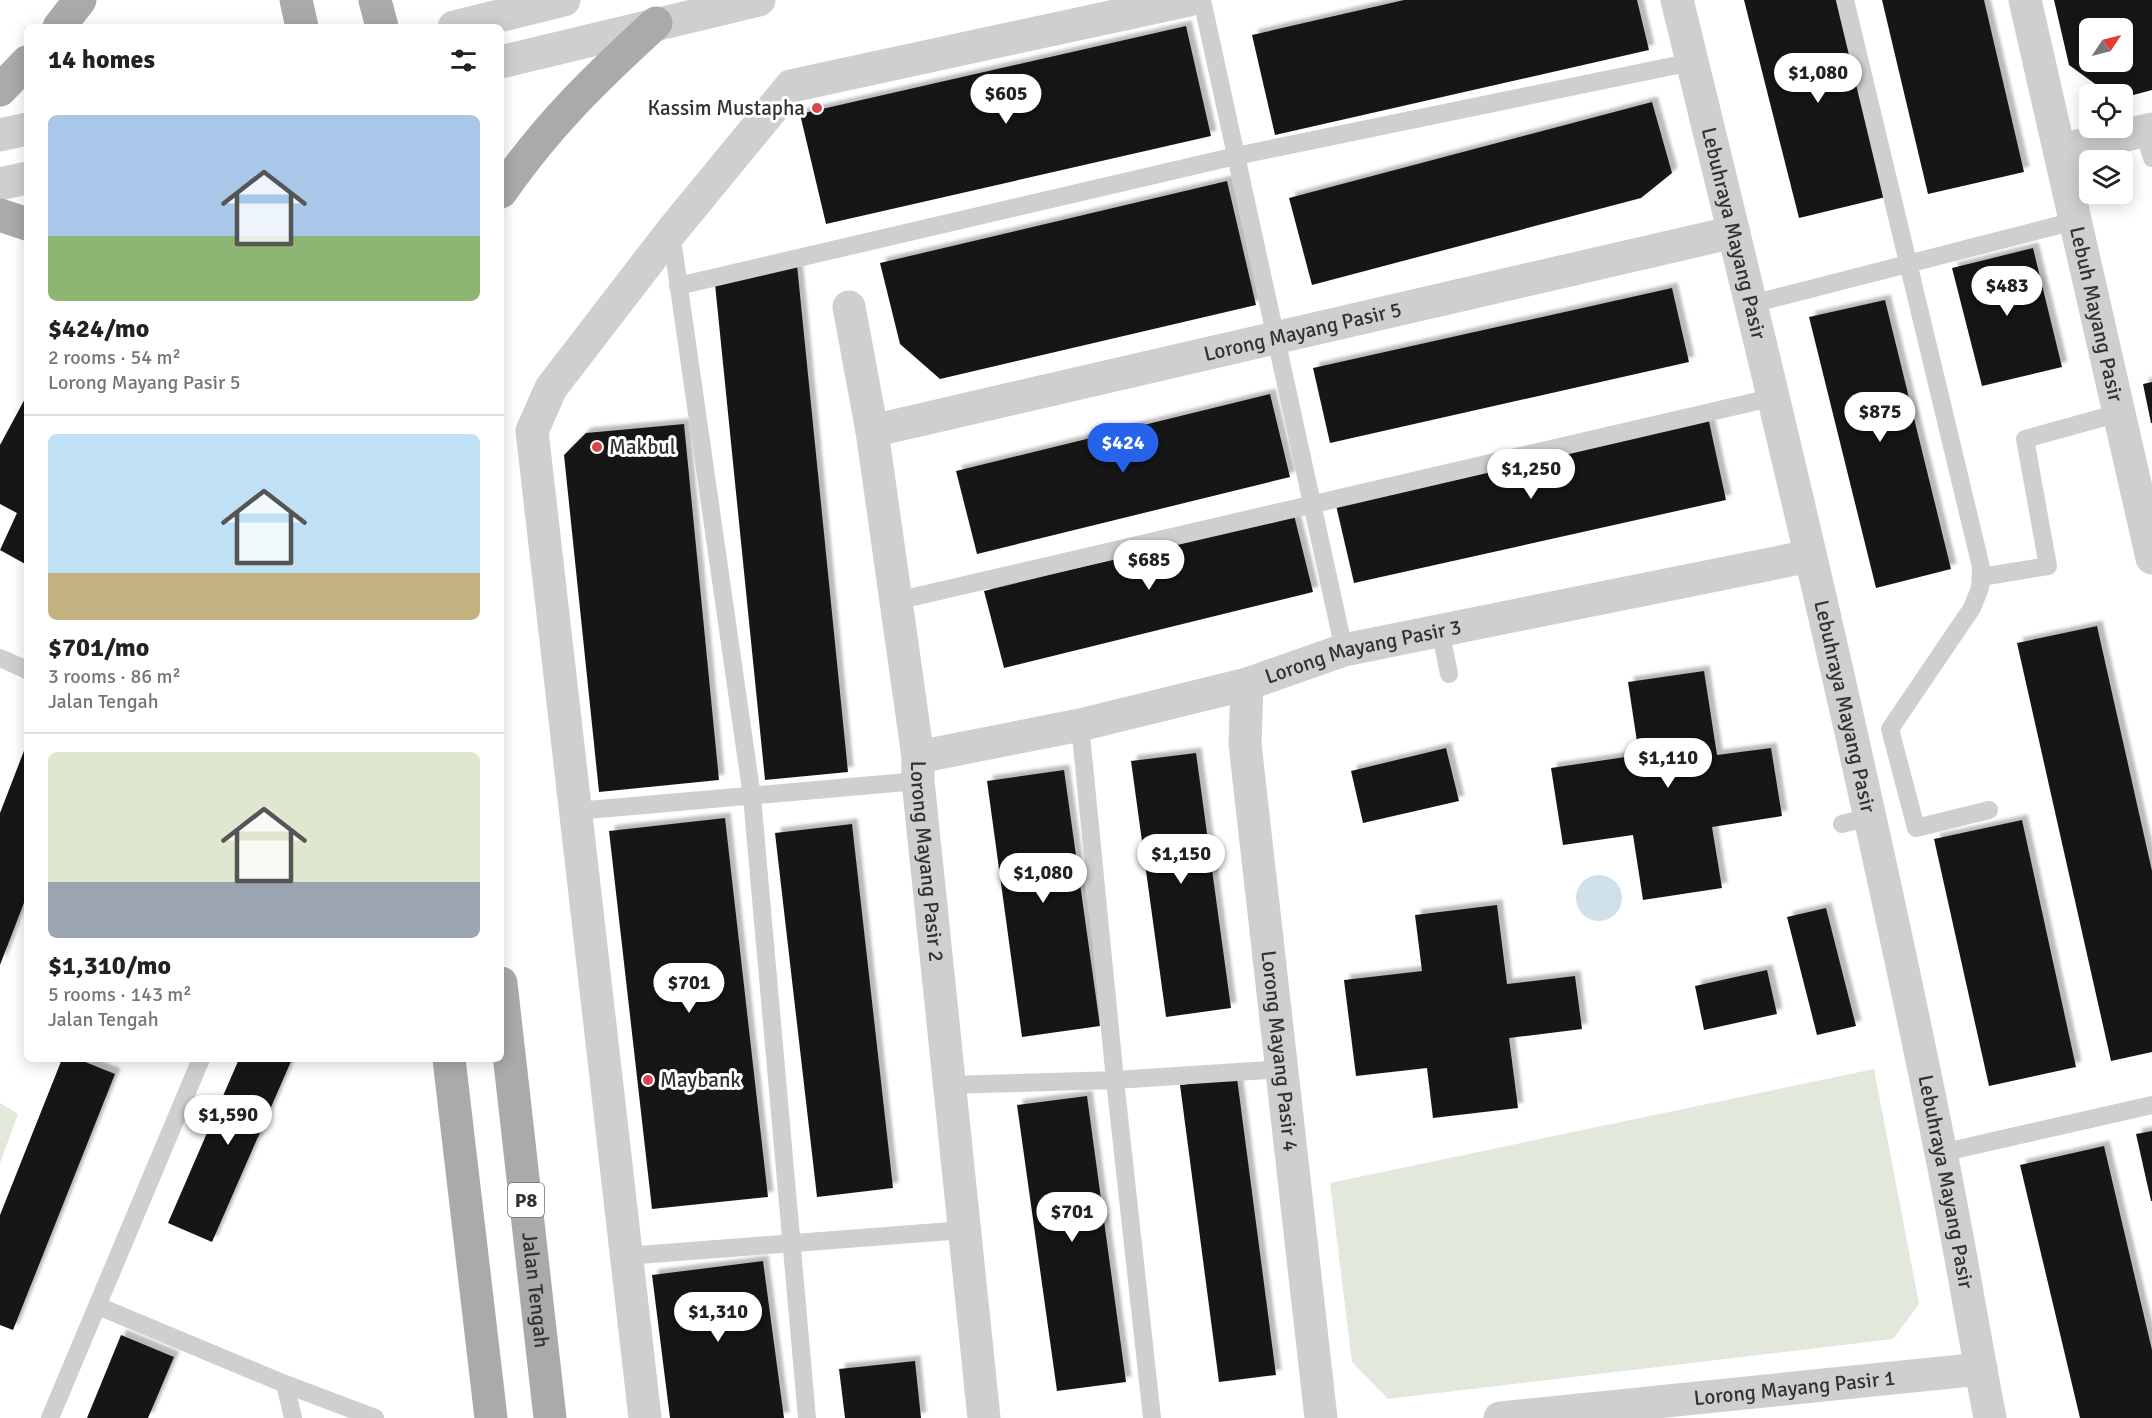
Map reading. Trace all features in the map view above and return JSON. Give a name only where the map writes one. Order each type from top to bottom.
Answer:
[{"type":"main road","points":[[61,24],[80,0]]},
{"type":"main road","points":[[296,0],[301,24]]},
{"type":"main road","points":[[375,0],[381,24]]},
{"type":"main road","points":[[504,188],[529,151],[583,90],[657,23]]},
{"type":"main road","points":[[0,90],[24,65]]},
{"type":"main road","points":[[0,215],[24,223]]},
{"type":"main road","name":"Jalan Tengah","points":[[504,1010],[550,1418]]},
{"type":"main road","points":[[449,1062],[491,1418]]},
{"type":"street","points":[[465,24],[564,0]]},
{"type":"street","points":[[504,61],[759,0]]},
{"type":"street","points":[[645,1418],[532,431],[551,388],[670,232],[791,86],[1189,0]]},
{"type":"street","name":"Lebuhraya Mayang Pasir","points":[[1677,0],[1752,304],[1810,556],[1856,820],[1941,1153],[1990,1418]]},
{"type":"street","name":"Lebuh Mayang Pasir","points":[[2025,0],[2152,558]]},
{"type":"street","points":[[0,135],[24,130]]},
{"type":"street","points":[[2060,150],[2150,139]]},
{"type":"street","points":[[0,184],[24,179]]},
{"type":"street","name":"Lorong Mayang Pasir 5","points":[[872,431],[1734,232]]},
{"type":"street","name":"Lorong Mayang Pasir 2","points":[[849,307],[872,431],[918,769],[948,1085],[984,1418]]},
{"type":"street","name":"Lorong Mayang Pasir 3","points":[[918,769],[1080,725],[1247,684],[1344,650],[1810,556]]},
{"type":"street","name":"Lorong Mayang Pasir 4","points":[[1247,684],[1245,744],[1321,1418]]},
{"type":"street","name":"Lorong Mayang Pasir 1","points":[[1500,1418],[1671,1410],[1981,1369]]},
{"type":"lane","points":[[1202,0],[1344,650]]},
{"type":"lane","points":[[1845,0],[1981,567],[1980,588],[1972,608],[1890,729],[1916,828],[1989,810]]},
{"type":"lane","points":[[678,286],[1236,156],[1692,62]]},
{"type":"lane","points":[[1752,304],[2075,221]]},
{"type":"lane","points":[[670,232],[752,796],[807,1418]]},
{"type":"lane","points":[[896,601],[1774,397]]},
{"type":"lane","points":[[1981,577],[2048,566],[2025,439],[2119,413]]},
{"type":"lane","points":[[1440,629],[1449,674]]},
{"type":"lane","points":[[0,658],[24,669]]},
{"type":"lane","points":[[1080,725],[1114,1080],[1152,1418]]},
{"type":"lane","points":[[576,811],[752,796],[918,769]]},
{"type":"lane","points":[[50,1418],[200,1062]]},
{"type":"lane","points":[[948,1085],[1114,1080],[1282,1069]]},
{"type":"lane","points":[[1941,1153],[2152,1105]]},
{"type":"lane","points":[[626,1256],[964,1230]]},
{"type":"lane","points":[[98,1306],[285,1384],[375,1418]]},
{"type":"lane","points":[[285,1384],[293,1418]]},
{"type":"shaded area","points":[[1599,875],[1615,882],[1622,898],[1615,914],[1599,921],[1583,914],[1576,898],[1583,882]]},
{"type":"shaded area","points":[[1874,1069],[1919,1304],[1893,1339],[1388,1399],[1352,1362],[1330,1183]]},
{"type":"shaded area","points":[[0,1103],[18,1114],[0,1163]]},
{"type":"building","points":[[1404,0],[1637,0],[1649,50],[1275,135],[1252,35]]},
{"type":"building","points":[[1744,0],[1841,0],[1890,196],[1799,218]]},
{"type":"building","points":[[1882,0],[1984,0],[2024,172],[1928,194]]},
{"type":"building","points":[[2054,0],[2152,0],[2152,90],[2133,95],[2133,84],[2095,84],[2069,65]]},
{"type":"building","points":[[1186,26],[1211,136],[826,224],[800,114]]},
{"type":"building","points":[[1652,102],[1672,173],[1641,198],[1312,285],[1289,198]]},
{"type":"building","points":[[1227,181],[1256,305],[940,379],[900,344],[880,263]]},
{"type":"building","points":[[2033,248],[2062,367],[1982,386],[1952,268]]},
{"type":"building","points":[[797,265],[848,772],[765,780],[715,284]]},
{"type":"building","points":[[1672,288],[1689,362],[1330,443],[1313,368]]},
{"type":"building","points":[[1885,300],[1951,569],[1876,588],[1809,317]]},
{"type":"building","points":[[2152,382],[2152,423],[2151,423],[2143,384]]},
{"type":"building","points":[[1270,394],[1290,477],[977,554],[956,471]]},
{"type":"building","points":[[24,401],[24,563],[0,550],[17,513],[0,504],[0,445]]},
{"type":"building","points":[[1708,417],[1726,500],[1354,583],[1335,501]]},
{"type":"building","points":[[684,424],[719,780],[599,792],[564,455],[586,433]]},
{"type":"building","points":[[1294,515],[1313,592],[1004,668],[984,591]]},
{"type":"building","points":[[2097,626],[2152,871],[2152,1052],[2111,1061],[2017,643]]},
{"type":"building","points":[[1704,671],[1717,755],[1771,748],[1782,816],[1712,827],[1722,888],[1643,900],[1633,835],[1563,845],[1551,768],[1639,755],[1628,682]]},
{"type":"building","points":[[1446,748],[1459,801],[1363,823],[1351,771]]},
{"type":"building","points":[[24,751],[24,903],[0,965],[0,813]]},
{"type":"building","points":[[1196,753],[1231,1008],[1166,1017],[1131,761]]},
{"type":"building","points":[[1064,770],[1100,1026],[1022,1037],[987,781]]},
{"type":"building","points":[[725,818],[768,1197],[652,1209],[609,831]]},
{"type":"building","points":[[2022,820],[2076,1067],[1989,1086],[1934,839]]},
{"type":"building","points":[[852,824],[893,1188],[817,1197],[775,833]]},
{"type":"building","points":[[1497,905],[1507,984],[1575,976],[1582,1029],[1509,1038],[1518,1108],[1433,1118],[1427,1068],[1356,1076],[1344,980],[1422,971],[1415,915]]},
{"type":"building","points":[[1826,908],[1856,1026],[1817,1035],[1787,917]]},
{"type":"building","points":[[1767,970],[1777,1014],[1704,1030],[1695,986]]},
{"type":"building","points":[[61,1062],[85,1062],[115,1074],[13,1330],[0,1325],[0,1215]]},
{"type":"building","points":[[238,1062],[291,1062],[212,1242],[168,1223]]},
{"type":"building","points":[[1237,1078],[1276,1375],[1219,1382],[1180,1085]]},
{"type":"building","points":[[1087,1096],[1126,1382],[1057,1391],[1017,1105]]},
{"type":"building","points":[[2152,1131],[2152,1201],[2151,1201],[2136,1134]]},
{"type":"building","points":[[2104,1146],[2152,1350],[2152,1418],[2080,1418],[2020,1165]]},
{"type":"building","points":[[763,1261],[784,1418],[670,1418],[652,1275]]},
{"type":"building","points":[[121,1335],[174,1357],[148,1418],[87,1418]]},
{"type":"building","points":[[915,1361],[921,1418],[845,1418],[839,1369]]},
{"type":"place","name":"Kassim Mustapha","points":[[817,108]]},
{"type":"place","name":"Makbul","points":[[597,447]]},
{"type":"place","name":"Maybank","points":[[648,1080]]}]
